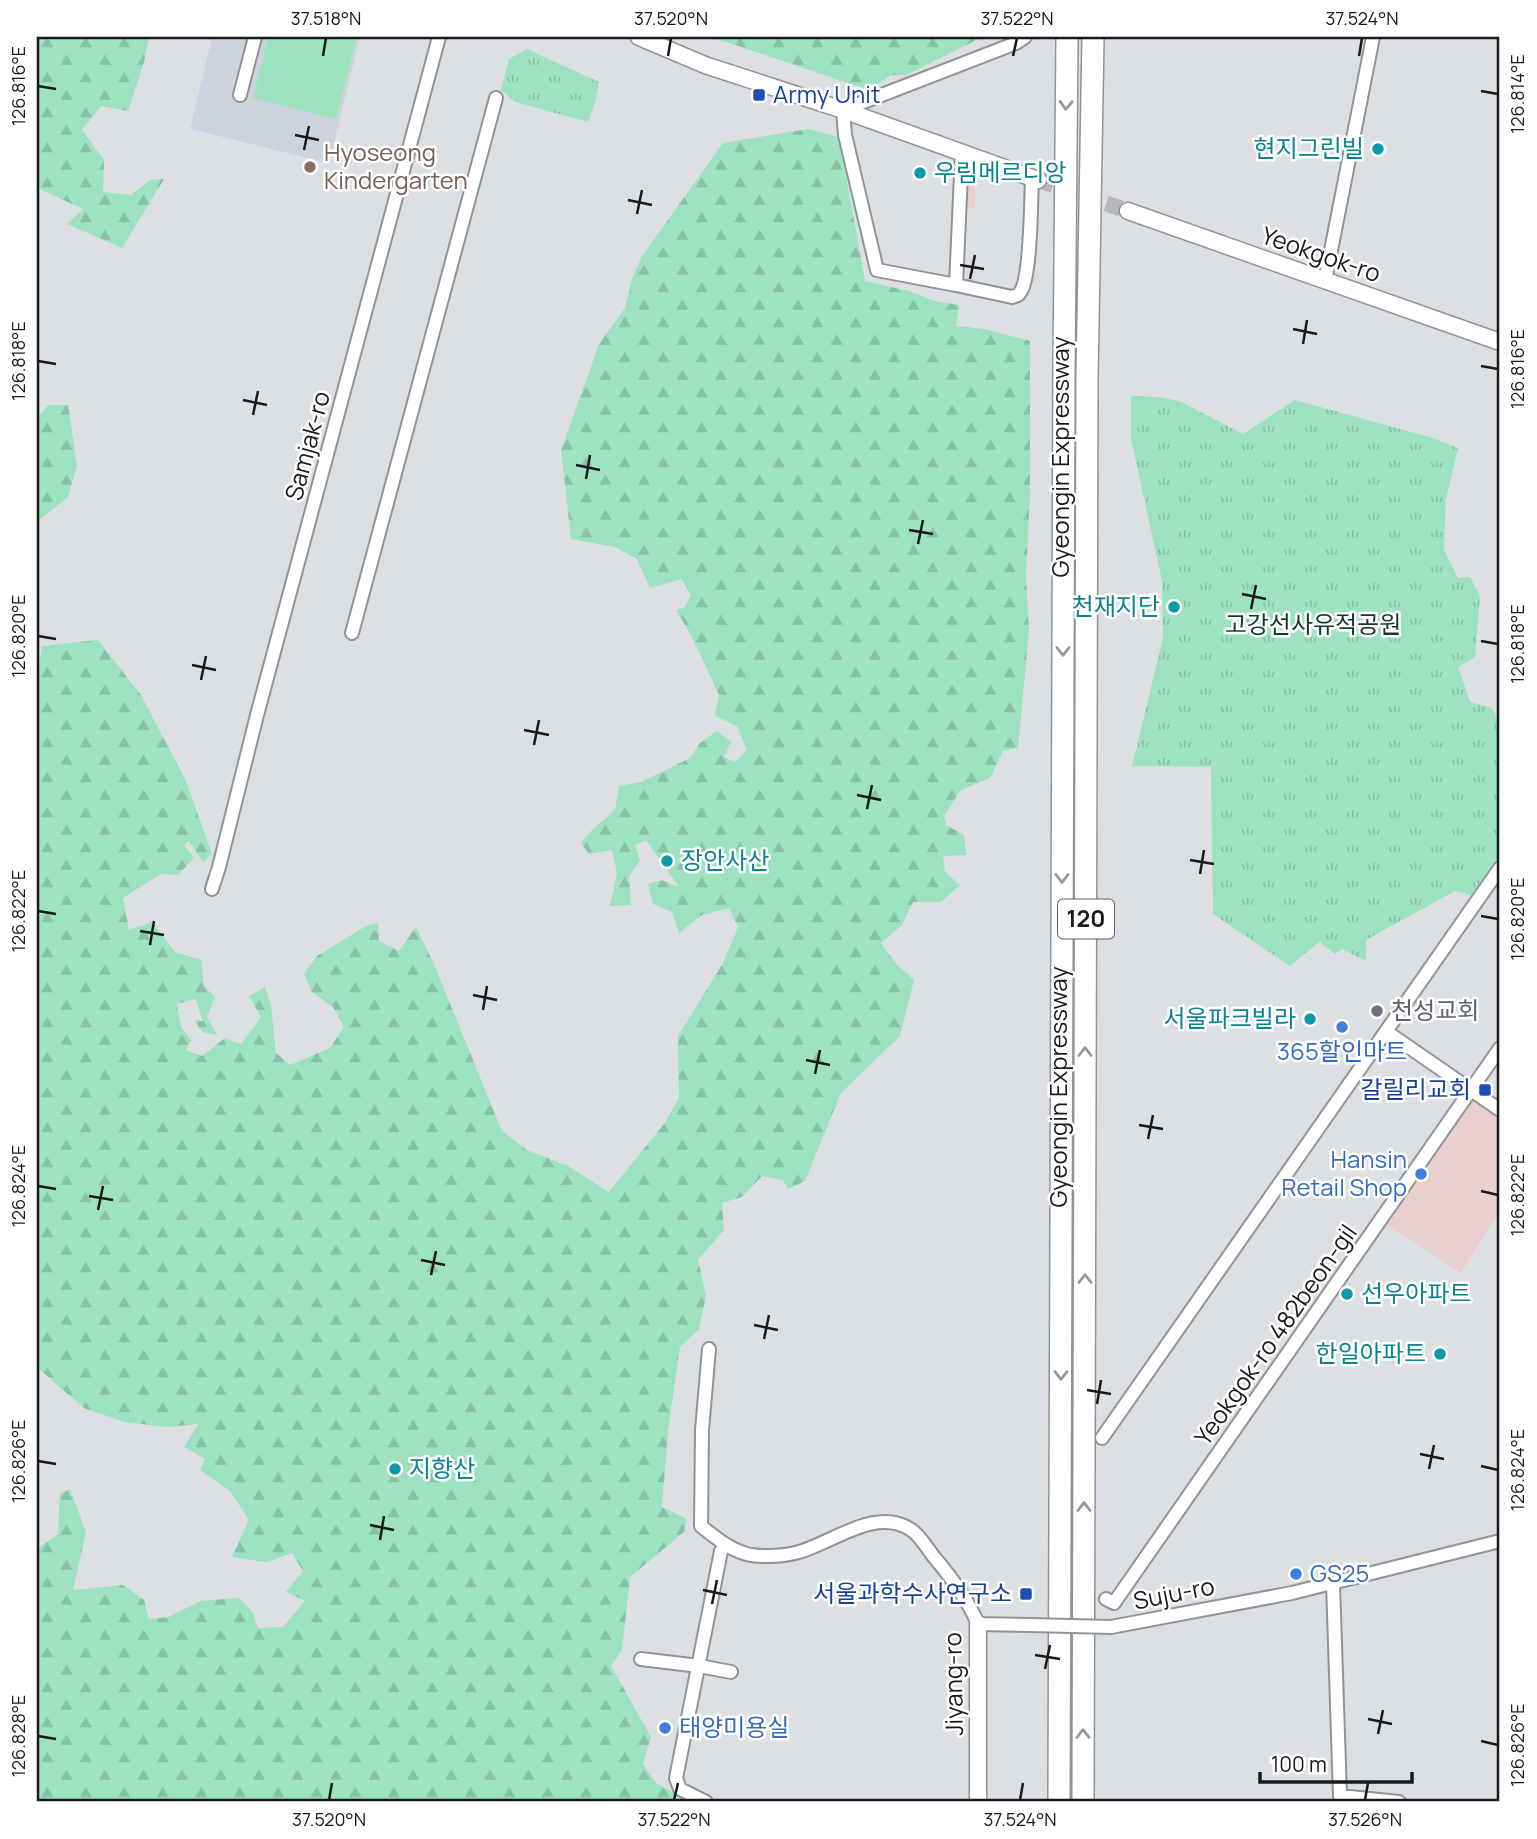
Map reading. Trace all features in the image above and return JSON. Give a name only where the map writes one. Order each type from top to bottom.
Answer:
[{"type":"highway","name":"Gyeongin Expressway","points":[[1059,1802],[1067,37]]},
{"type":"highway","name":"Gyeongin Expressway","points":[[1083,1802],[1087,379],[1093,37]]},
{"type":"street","points":[[240,95],[255,37]]},
{"type":"street","name":"Samjak-ro","points":[[212,889],[439,37]]},
{"type":"street","points":[[639,37],[705,65],[843,110],[1035,179],[1027,264],[1020,293],[1012,297],[877,270],[845,135],[843,110]]},
{"type":"street","points":[[843,110],[1016,43],[1024,37]]},
{"type":"street","points":[[1325,281],[1373,37]]},
{"type":"street","points":[[352,633],[495,98]]},
{"type":"street","points":[[956,285],[962,152]]},
{"type":"street","name":"Yeokgok-ro","points":[[1128,211],[1500,342]]},
{"type":"street","points":[[1102,1438],[1500,868]]},
{"type":"street","points":[[1387,1032],[1500,1110]]},
{"type":"street","name":"Yeokgok-ro 482beon-gil","points":[[1105,1600],[1114,1602],[1201,1481],[1500,1048]]},
{"type":"street","points":[[706,1802],[680,1789],[676,1778],[721,1551],[726,1545],[701,1526],[702,1430],[709,1349]]},
{"type":"street","name":"Jiyang-ro","points":[[726,1545],[749,1555],[775,1556],[800,1552],[865,1524],[893,1522],[911,1529],[946,1571],[978,1624],[978,1802]]},
{"type":"street","name":"Suju-ro","points":[[978,1624],[1111,1627],[1292,1593],[1500,1541]]},
{"type":"street","points":[[1333,1583],[1340,1797],[1399,1802]]},
{"type":"street","points":[[641,1659],[731,1672]]},
{"type":"shaded area","points":[[212,37],[360,37],[329,163],[190,129]]},
{"type":"shaded area","points":[[963,183],[975,183],[975,208],[964,209]]},
{"type":"shaded area","points":[[1471,1093],[1500,1113],[1500,1210],[1461,1273],[1382,1221]]},
{"type":"green space","points":[[37,37],[149,37],[128,111],[101,106],[82,130],[104,160],[103,192],[131,195],[150,180],[164,179],[122,248],[67,224],[83,209],[37,188]]},
{"type":"green space","points":[[268,37],[357,37],[336,119],[253,98]]},
{"type":"green space","points":[[711,37],[983,37],[906,75],[891,75],[869,90]]},
{"type":"green space","points":[[527,49],[599,82],[588,122],[515,102],[501,90],[509,59]]},
{"type":"green space","points":[[808,129],[839,137],[865,281],[909,291],[934,301],[959,305],[956,326],[984,329],[1030,341],[1030,497],[1026,575],[1029,631],[1018,748],[1003,751],[990,778],[961,790],[944,816],[946,825],[964,835],[966,855],[943,856],[945,872],[960,885],[941,902],[913,902],[902,925],[881,943],[897,965],[914,980],[900,1036],[841,1093],[805,1181],[788,1189],[783,1180],[762,1176],[742,1197],[722,1203],[724,1230],[698,1260],[706,1296],[699,1329],[680,1347],[668,1431],[662,1507],[687,1519],[684,1532],[630,1577],[622,1650],[611,1666],[651,1737],[643,1764],[656,1783],[675,1794],[675,1802],[37,1802],[37,1549],[58,1534],[60,1493],[70,1489],[86,1532],[73,1590],[123,1585],[144,1600],[149,1619],[168,1617],[201,1601],[239,1598],[252,1611],[258,1628],[283,1627],[305,1601],[286,1592],[303,1571],[292,1553],[267,1562],[232,1557],[249,1520],[230,1491],[200,1470],[205,1459],[184,1447],[198,1424],[168,1427],[124,1422],[84,1408],[37,1370],[37,683],[42,646],[98,640],[141,695],[186,781],[212,854],[203,862],[189,841],[184,845],[194,858],[178,875],[161,874],[123,898],[129,930],[152,922],[175,952],[201,960],[204,986],[215,997],[207,1017],[217,1035],[202,1032],[194,1020],[203,1021],[195,999],[177,1004],[181,1027],[191,1040],[186,1050],[202,1056],[225,1038],[241,1044],[261,1017],[249,996],[265,987],[271,1005],[276,1053],[290,1065],[330,1048],[344,1027],[333,1007],[312,992],[304,974],[317,956],[366,926],[378,923],[379,941],[399,951],[416,927],[502,1131],[527,1150],[568,1166],[609,1192],[664,1124],[679,1098],[678,1036],[723,963],[738,927],[729,908],[702,915],[679,933],[672,912],[653,904],[648,884],[662,880],[679,887],[646,840],[635,845],[640,861],[629,876],[631,905],[610,906],[617,873],[612,850],[589,854],[581,843],[615,810],[619,786],[641,782],[690,758],[700,743],[717,731],[731,742],[724,757],[735,762],[747,750],[737,726],[715,716],[719,695],[676,610],[685,607],[691,595],[682,579],[650,588],[637,559],[615,547],[571,539],[561,450],[599,344],[625,308],[632,279],[642,256],[723,143]]},
{"type":"green space","name":"고강선사유적공원","points":[[1131,396],[1179,401],[1243,434],[1295,400],[1433,438],[1458,448],[1446,499],[1444,550],[1458,578],[1470,577],[1480,597],[1475,657],[1458,667],[1470,702],[1492,708],[1500,725],[1500,854],[1471,895],[1455,891],[1366,940],[1366,961],[1342,949],[1335,954],[1319,942],[1290,966],[1213,914],[1211,767],[1132,766],[1163,638],[1162,581],[1131,439]]},
{"type":"green space","points":[[48,405],[68,405],[77,466],[68,497],[37,522],[37,419]]},
{"type":"tunnel","points":[[1038,180],[1128,211]]},
{"type":"place","name":"Army Unit","points":[[759,95]]},
{"type":"place","name":"현지그린빌","points":[[1378,149]]},
{"type":"place","name":"Hyoseong Kindergarten","points":[[310,167]]},
{"type":"place","name":"우림메르디앙","points":[[920,173]]},
{"type":"place","name":"천재지단","points":[[1174,607]]},
{"type":"place","name":"장안사산","points":[[667,861]]},
{"type":"place","name":"천성교회","points":[[1377,1011]]},
{"type":"place","name":"서울파크빌라","points":[[1310,1019]]},
{"type":"place","name":"365할인마트","points":[[1342,1027]]},
{"type":"place","name":"갈릴리교회","points":[[1485,1090]]},
{"type":"place","name":"Hansin Retail Shop","points":[[1421,1174]]},
{"type":"place","name":"선우아파트","points":[[1347,1294]]},
{"type":"place","name":"한일아파트","points":[[1440,1354]]},
{"type":"place","name":"지향산","points":[[395,1469]]},
{"type":"place","name":"GS25","points":[[1296,1574]]},
{"type":"place","name":"서울과학수사연구소","points":[[1026,1594]]},
{"type":"place","name":"태양미용실","points":[[665,1728]]}]
